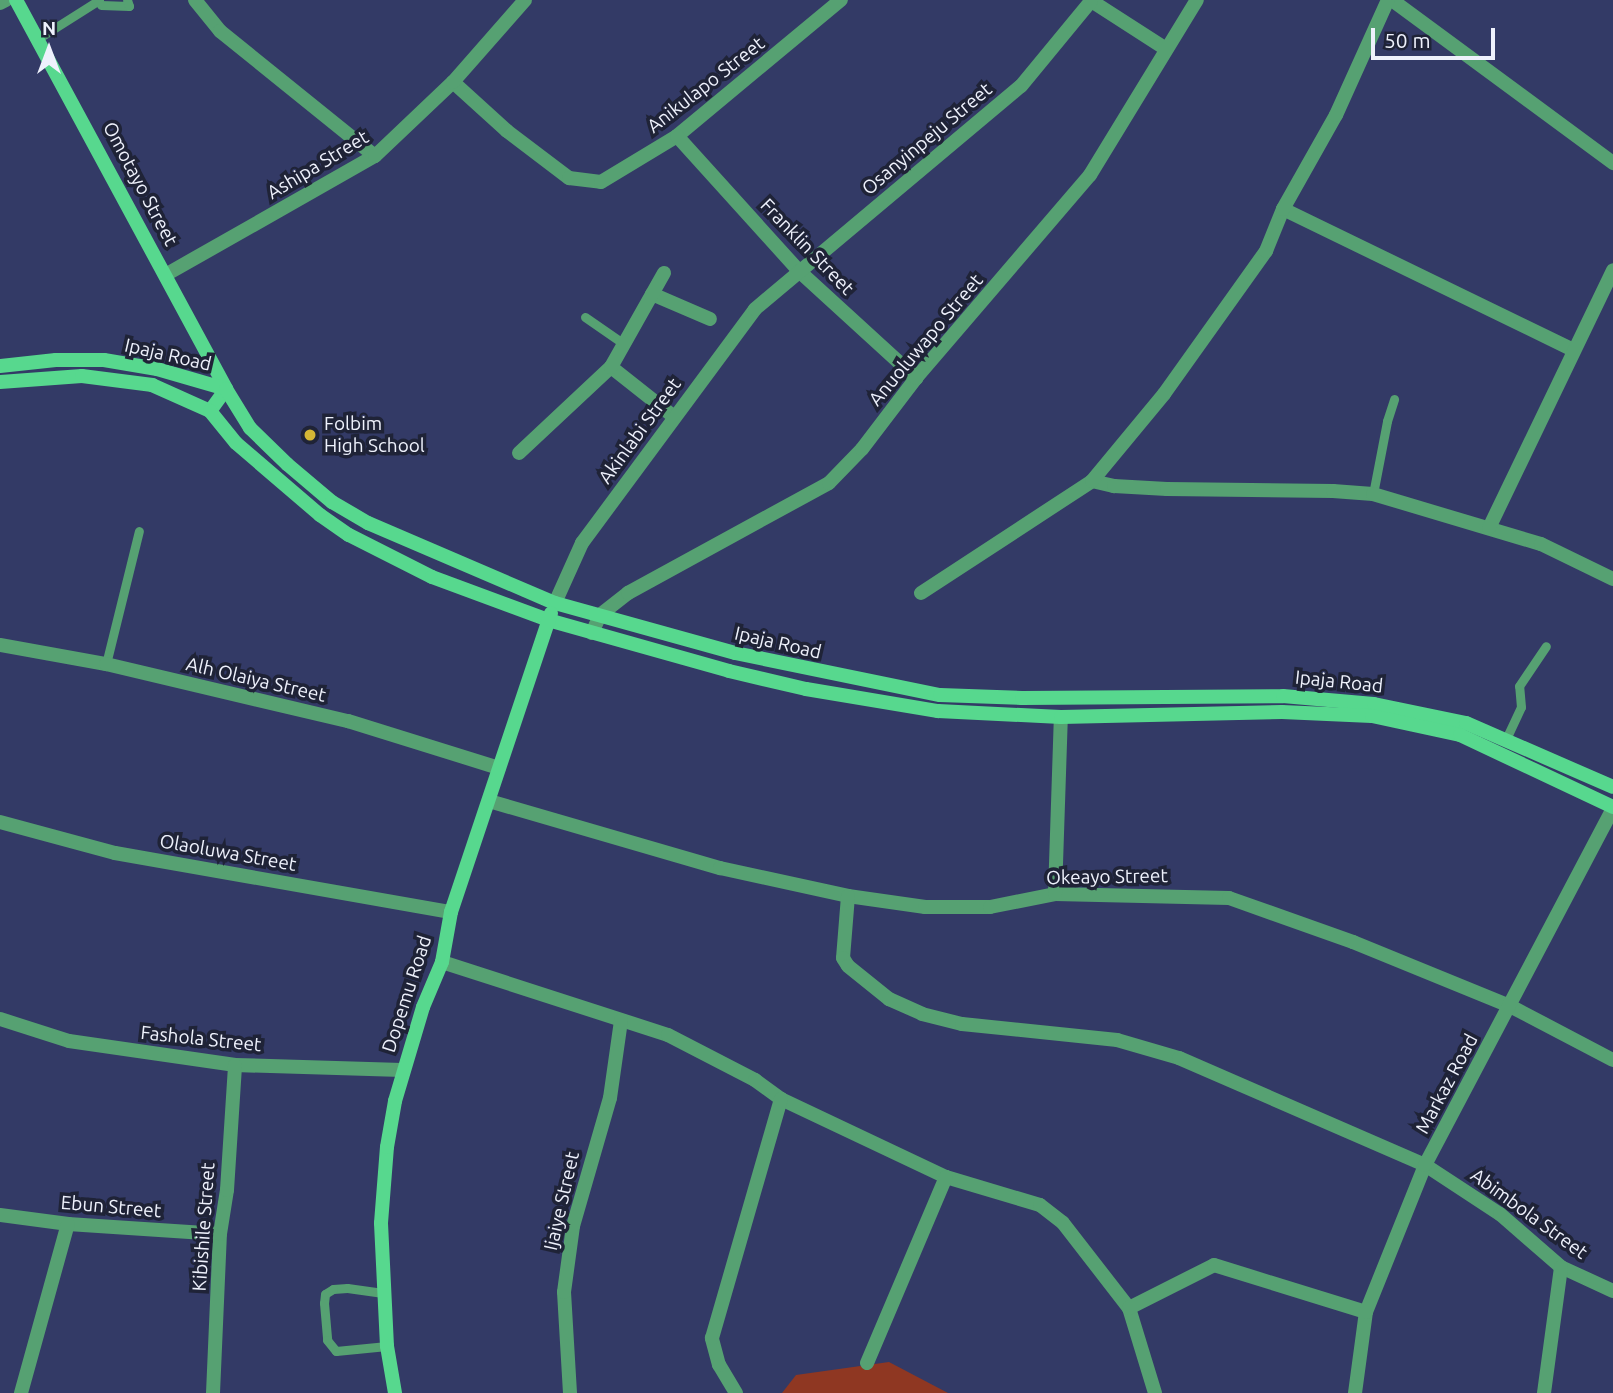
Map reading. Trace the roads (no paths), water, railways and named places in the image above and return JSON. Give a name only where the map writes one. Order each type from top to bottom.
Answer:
[{"type":"main road","name":"Omotayo Street","points":[[16,0],[167,274],[226,388]]},
{"type":"main road","name":"Ipaja Road","points":[[0,366],[56,360],[104,360],[157,369],[226,388],[250,428],[332,502],[412,544],[555,603],[773,662],[940,695],[1022,698],[1283,696],[1466,723],[1506,738],[1613,787]]},
{"type":"main road","name":"Ipaja Road","points":[[0,382],[56,376],[102,376],[152,385],[210,411],[236,443],[320,515],[349,535],[432,577],[548,621],[592,633],[806,689],[938,711],[1061,717],[1373,710],[1460,736],[1613,807]]},
{"type":"main road","points":[[210,411],[226,388]]},
{"type":"main road","name":"Dopemu Road","points":[[396,1393],[387,1346],[381,1223],[387,1147],[402,1070],[442,962],[452,912],[555,603]]},
{"type":"street","points":[[0,3],[6,0]]},
{"type":"street","points":[[195,0],[220,31],[374,156]]},
{"type":"street","name":"Ashipa Street","points":[[167,274],[374,156],[453,82],[525,0]]},
{"type":"street","name":"Anikulapo Street","points":[[453,82],[507,131],[569,178],[585,182],[601,181],[677,136],[841,0]]},
{"type":"street","points":[[1091,0],[1166,49]]},
{"type":"street","name":"Osanyinpeju Street","points":[[773,293],[1021,86],[1091,0]]},
{"type":"street","name":"Anuoluwapo Street","points":[[600,615],[655,576],[829,483],[862,449],[916,378],[1090,175],[1198,0]]},
{"type":"street","points":[[921,593],[1092,481],[1164,394],[1266,251],[1283,209],[1336,115],[1390,0],[1613,163]]},
{"type":"street","name":"Franklin Street","points":[[677,136],[799,271],[916,378]]},
{"type":"street","points":[[1283,209],[1574,350]]},
{"type":"street","points":[[1489,528],[1613,270]]},
{"type":"street","points":[[519,453],[611,367],[664,273]]},
{"type":"street","name":"Akinlabi Street","points":[[555,603],[582,543],[673,416],[755,310],[773,293]]},
{"type":"street","points":[[652,294],[710,319]]},
{"type":"street","points":[[611,367],[673,416]]},
{"type":"street","points":[[1092,481],[1114,486],[1167,489],[1373,494],[1541,544],[1613,579]]},
{"type":"street","points":[[592,633],[600,615]]},
{"type":"street","name":"Alh Olaiya Street","points":[[0,645],[106,664],[348,721],[499,768]]},
{"type":"street","points":[[1055,894],[1061,717]]},
{"type":"street","name":"Okeayo Street","points":[[489,801],[720,868],[848,896],[925,906],[990,907],[1055,894],[1229,898],[1353,942],[1510,1006],[1613,1059]]},
{"type":"street","name":"Markaz Road","points":[[1355,1393],[1366,1312],[1425,1165],[1613,807]]},
{"type":"street","name":"Olaoluwa Street","points":[[0,822],[115,853],[452,912]]},
{"type":"street","name":"Abimbola Street","points":[[848,896],[843,958],[848,966],[889,999],[922,1014],[962,1024],[1117,1040],[1179,1058],[1425,1165],[1500,1214],[1562,1267],[1613,1291]]},
{"type":"street","points":[[442,962],[668,1035],[755,1080],[781,1099],[946,1177],[1040,1205],[1063,1223],[1129,1308],[1155,1393]]},
{"type":"street","name":"Fashola Street","points":[[0,1020],[69,1041],[235,1065],[402,1070]]},
{"type":"street","name":"Ijaiye Street","points":[[570,1393],[565,1279],[573,1226],[610,1098],[621,1021]]},
{"type":"street","name":"Kibishile Street","points":[[213,1393],[220,1234],[227,1190],[235,1065]]},
{"type":"street","points":[[736,1393],[719,1365],[712,1338],[781,1099]]},
{"type":"street","points":[[867,1363],[946,1177]]},
{"type":"street","name":"Ebun Street","points":[[0,1215],[68,1224],[220,1234]]},
{"type":"street","points":[[21,1393],[68,1224]]},
{"type":"street","points":[[1129,1308],[1214,1265],[1366,1312]]},
{"type":"street","points":[[1544,1393],[1562,1267]]},
{"type":"lane","points":[[39,38],[100,3],[129,6],[127,0]]},
{"type":"lane","points":[[585,317],[624,344]]},
{"type":"lane","points":[[1373,494],[1394,399]]},
{"type":"lane","points":[[106,664],[139,531]]},
{"type":"lane","points":[[1506,738],[1521,707],[1520,686],[1546,646]]},
{"type":"lane","points":[[383,1293],[348,1288],[333,1289],[325,1294],[324,1303],[327,1340],[337,1350],[387,1346]]},
{"type":"place","name":"Folbim High School","points":[[310,435]]}]
